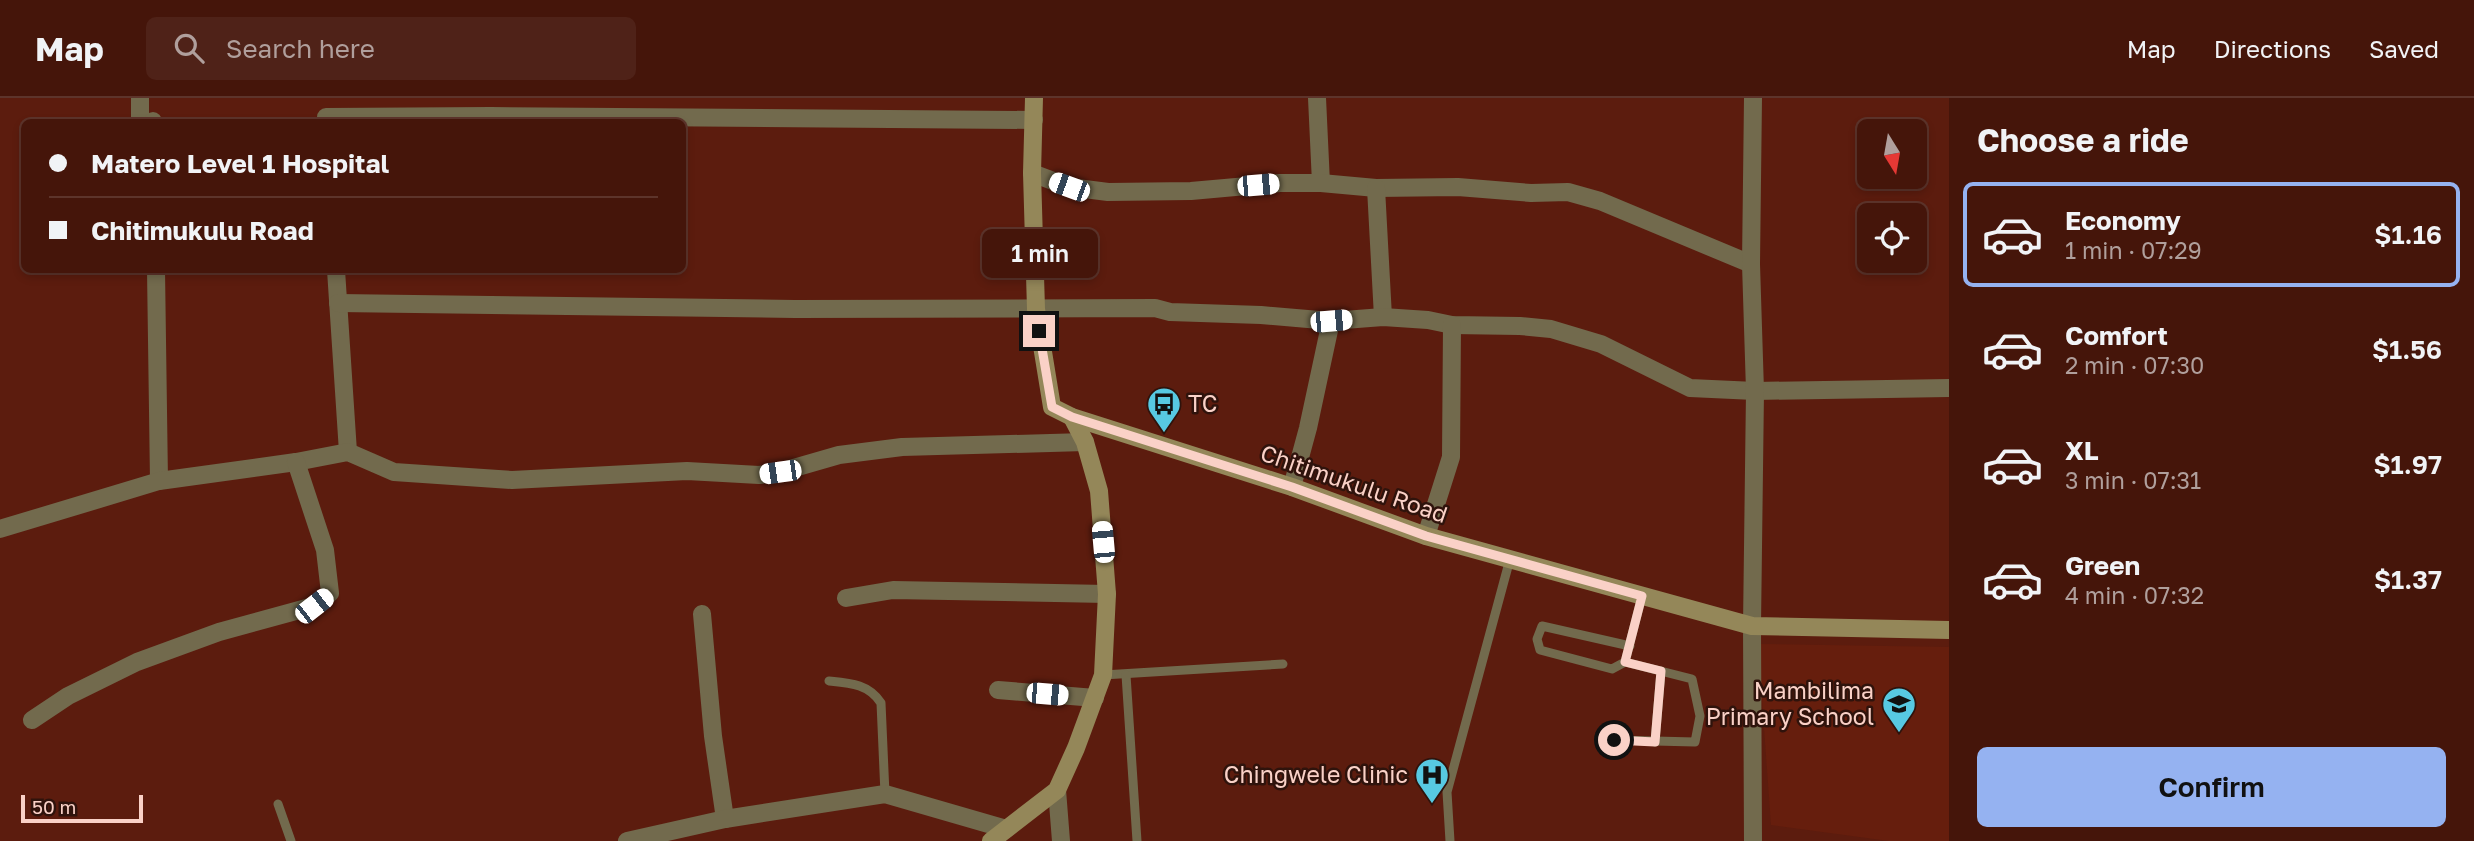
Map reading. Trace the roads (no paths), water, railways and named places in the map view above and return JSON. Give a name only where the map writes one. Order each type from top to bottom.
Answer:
[{"type":"street","points":[[140,98],[148,119]]},
{"type":"street","points":[[325,98],[326,119]]},
{"type":"street","name":"Chitimukulu Road","points":[[1034,98],[1032,173],[1036,309],[1052,407],[1072,417],[1292,487],[1426,536],[1752,626],[1949,630]]},
{"type":"street","points":[[1317,98],[1321,183]]},
{"type":"street","points":[[1753,98],[1753,841]]},
{"type":"street","points":[[371,119],[505,116],[1034,120]]},
{"type":"street","points":[[1032,173],[1069,187],[1108,192],[1191,191],[1280,183],[1321,183],[1376,188],[1458,187],[1531,193],[1569,192],[1600,201],[1751,264]]},
{"type":"street","points":[[1376,188],[1383,317]]},
{"type":"street","points":[[156,273],[159,481]]},
{"type":"street","points":[[336,273],[348,452]]},
{"type":"street","points":[[338,303],[795,309],[1155,309],[1331,321],[1383,317],[1452,325],[1551,329],[1601,344],[1690,388],[1755,391],[1949,388]]},
{"type":"street","points":[[1292,487],[1331,321]]},
{"type":"street","points":[[1426,536],[1451,457],[1452,325]]},
{"type":"street","points":[[991,841],[1057,790],[1103,675],[1107,594],[1099,491],[1085,442],[1072,417]]},
{"type":"street","points":[[0,529],[159,481],[348,452],[394,472],[512,480],[687,471],[759,475],[780,472],[839,455],[902,447],[1085,442]]},
{"type":"street","points":[[32,720],[68,696],[137,662],[219,632],[314,606],[330,593],[325,550],[296,462]]},
{"type":"street","points":[[846,598],[893,590],[1107,594]]},
{"type":"street","points":[[702,614],[713,736],[725,820]]},
{"type":"street","points":[[998,690],[1094,698]]},
{"type":"street","points":[[1057,790],[1061,841]]},
{"type":"street","points":[[627,841],[725,820],[885,794],[1006,829]]},
{"type":"lane","points":[[1450,841],[1447,792],[1510,559]]},
{"type":"lane","points":[[1625,662],[1642,596]]},
{"type":"lane","points":[[1614,740],[1695,742],[1700,716],[1692,679],[1625,662],[1612,669],[1540,650],[1537,639],[1542,626],[1630,646]]},
{"type":"lane","points":[[1103,675],[1283,664]]},
{"type":"lane","points":[[1655,742],[1661,671]]},
{"type":"lane","points":[[1126,675],[1137,841]]},
{"type":"lane","points":[[829,681],[855,683],[875,694],[881,702],[885,794]]},
{"type":"lane","points":[[278,804],[291,841]]},
{"type":"place","name":"TC","points":[[1164,434]]},
{"type":"place","name":"Mambilima Primary School","points":[[1899,734]]},
{"type":"place","name":"Chingwele Clinic","points":[[1432,805]]}]
